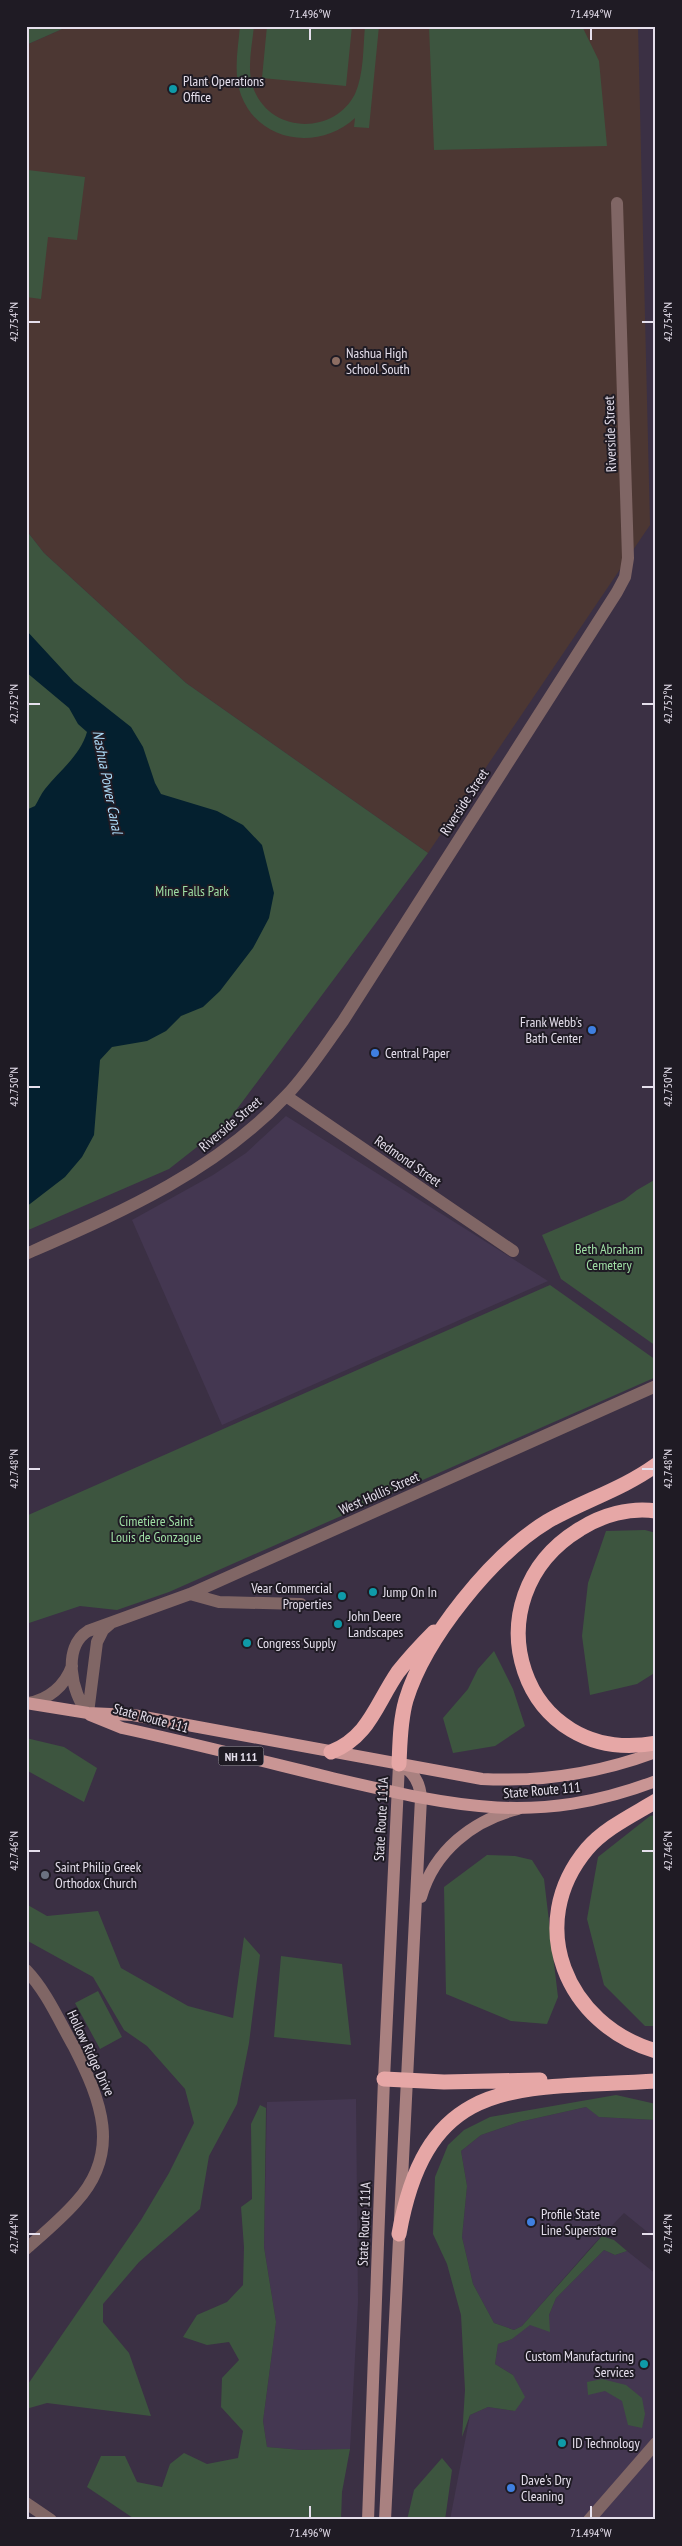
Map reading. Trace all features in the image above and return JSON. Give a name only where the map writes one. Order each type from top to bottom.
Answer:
[{"type":"highway","points":[[331,1752],[347,1745],[360,1735],[403,1666],[458,1608],[491,1567],[521,1540],[558,1516],[630,1481],[656,1465]]},
{"type":"highway","points":[[656,1511],[627,1511],[599,1519],[576,1531],[558,1545],[541,1564],[525,1593],[519,1614],[517,1637],[522,1668],[531,1689],[545,1708],[564,1726],[586,1737],[609,1744],[632,1746],[656,1743]]},
{"type":"highway","points":[[399,1764],[403,1716],[411,1686],[428,1653],[458,1608]]},
{"type":"highway","points":[[656,1801],[610,1830],[588,1848],[567,1880],[560,1903],[558,1927],[564,1968],[582,2003],[606,2028],[631,2042],[656,2051]]},
{"type":"highway","points":[[384,2079],[453,2082],[656,2077]]},
{"type":"highway","points":[[399,2234],[410,2187],[426,2151],[447,2124],[467,2108],[492,2096],[521,2090],[656,2081]]},
{"type":"main road","name":"West Hollis Street","points":[[27,1703],[88,1714]]},
{"type":"main road","name":"State Route 111","points":[[88,1714],[133,1715],[463,1777],[530,1779],[596,1770],[656,1752]]},
{"type":"main road","name":"State Route 111","points":[[88,1714],[122,1728],[397,1793],[472,1807],[518,1809],[590,1801],[656,1780]]},
{"type":"main road","name":"State Route 111A","points":[[368,2520],[384,2079],[399,1764],[407,1768],[416,1778],[421,1798],[385,2520]]},
{"type":"main road","points":[[414,1928],[426,1880],[442,1856],[476,1826],[500,1814],[518,1809]]},
{"type":"street","name":"Riverside Street","points":[[26,1254],[112,1216],[186,1178],[239,1141],[286,1096],[306,1073],[343,1020],[625,577],[628,558],[628,518],[617,203]]},
{"type":"street","name":"Redmond Street","points":[[286,1096],[512,1251]]},
{"type":"street","name":"West Hollis Street","points":[[27,1703],[52,1694],[64,1682],[72,1666],[80,1637],[88,1631],[190,1594],[656,1386]]},
{"type":"street","points":[[190,1594],[219,1602],[300,1604]]},
{"type":"street","points":[[88,1714],[97,1642],[103,1630],[113,1622]]},
{"type":"street","name":"West Hollis Street","points":[[72,1666],[77,1694],[88,1714]]},
{"type":"street","name":"Hollow Ridge Drive","points":[[26,1970],[49,2001],[90,2079],[101,2110],[103,2136],[99,2164],[88,2188],[76,2203],[26,2249]]},
{"type":"street","points":[[589,2520],[656,2443]]},
{"type":"street","points":[[26,2503],[52,2520]]},
{"type":"shaded area","name":"Nashua High School South","points":[[69,26],[638,26],[650,525],[428,853],[186,683],[44,553],[26,530],[26,45]]},
{"type":"shaded area","points":[[286,1116],[548,1281],[222,1425],[132,1220],[213,1175],[246,1153]]},
{"type":"shaded area","points":[[356,2099],[358,2302],[350,2449],[301,2450],[267,2447],[263,2421],[276,2322],[264,2247],[267,2102]]},
{"type":"shaded area","points":[[586,2107],[600,2117],[656,2120],[656,2239],[624,2213],[593,2245],[522,2326],[514,2330],[494,2323],[473,2284],[462,2237],[467,2186],[461,2151],[481,2135],[519,2122]]},
{"type":"shaded area","points":[[604,2250],[615,2255],[627,2251],[656,2274],[656,2520],[450,2520],[470,2415],[488,2407],[515,2411],[513,2375],[495,2364],[498,2344],[512,2339],[524,2328],[549,2315],[556,2298]]},
{"type":"green space","points":[[26,26],[69,26],[26,45]]},
{"type":"green space","points":[[240,26],[254,26],[250,75],[254,90],[263,104],[274,115],[288,121],[303,124],[319,122],[333,117],[345,107],[355,94],[360,78],[365,26],[379,26],[369,128],[354,127],[355,118],[341,128],[325,135],[308,138],[291,137],[275,132],[261,123],[250,111],[241,95],[237,78]]},
{"type":"green space","points":[[267,26],[352,26],[346,86],[262,78]]},
{"type":"green space","points":[[429,26],[582,26],[599,61],[607,146],[434,150]]},
{"type":"green space","points":[[28,170],[85,177],[77,240],[48,237],[41,299],[26,297]]},
{"type":"green space","name":"Mine Falls Park","points":[[26,530],[44,553],[186,683],[428,853],[225,1125],[169,1169],[26,1231]]},
{"type":"green space","name":"Beth Abraham Cemetery","points":[[656,1179],[656,1346],[561,1279],[542,1235],[624,1200]]},
{"type":"green space","name":"Cimetière Saint Louis de Gonzague","points":[[550,1285],[656,1360],[656,1377],[169,1592],[117,1610],[80,1606],[26,1624],[26,1516]]},
{"type":"green space","points":[[645,1530],[656,1533],[656,1672],[637,1684],[590,1695],[582,1636],[588,1583],[606,1531]]},
{"type":"green space","points":[[494,1651],[513,1689],[525,1726],[495,1746],[453,1753],[443,1718],[468,1689],[478,1669]]},
{"type":"green space","points":[[26,1738],[64,1747],[97,1768],[84,1802],[26,1770]]},
{"type":"green space","points":[[656,1815],[656,2026],[645,2026],[604,1985],[587,1919],[598,1857],[650,1816]]},
{"type":"green space","points":[[487,1855],[515,1856],[532,1860],[544,1879],[558,1997],[547,2024],[511,2021],[446,1994],[444,1887]]},
{"type":"green space","points":[[26,1904],[47,1916],[98,1911],[121,1968],[188,2006],[233,2018],[244,1937],[260,1955],[249,2043],[237,2104],[209,2156],[200,2209],[139,2262],[103,2304],[103,2322],[129,2353],[151,2416],[47,2403],[26,2409],[26,2387],[141,2220],[169,2173],[194,2123],[185,2089],[147,2046],[124,2030],[93,1977],[26,1940]]},
{"type":"green space","points":[[281,1956],[342,1964],[351,2045],[274,2037]]},
{"type":"green space","points":[[98,1991],[122,2037],[100,2049],[75,2003]]},
{"type":"green space","points":[[616,2095],[656,2104],[656,2120],[599,2117],[586,2107],[519,2122],[481,2135],[461,2151],[467,2186],[462,2237],[473,2284],[494,2323],[514,2330],[522,2326],[602,2236],[614,2240],[627,2251],[615,2255],[604,2250],[556,2298],[549,2315],[550,2332],[530,2325],[512,2339],[498,2344],[495,2364],[513,2375],[525,2397],[515,2411],[488,2407],[470,2415],[462,2437],[465,2390],[461,2315],[447,2264],[433,2234],[435,2177],[448,2145],[464,2130],[490,2117]]},
{"type":"green space","points":[[260,2105],[266,2108],[264,2247],[276,2322],[263,2421],[267,2447],[301,2450],[350,2449],[342,2492],[341,2520],[136,2520],[87,2487],[101,2456],[125,2456],[137,2482],[162,2487],[170,2464],[184,2453],[207,2464],[238,2458],[243,2431],[221,2407],[222,2378],[239,2360],[229,2342],[207,2345],[183,2337],[197,2315],[227,2302],[243,2285],[244,2247],[241,2207],[252,2199],[251,2124]]},
{"type":"green space","points":[[602,2379],[626,2385],[642,2398],[645,2414],[642,2428],[628,2425],[622,2401],[605,2391],[588,2395],[587,2382]]},
{"type":"green space","points":[[442,2458],[452,2470],[445,2520],[407,2520],[414,2490]]},
{"type":"water","name":"Nashua Power Canal","points":[[26,630],[74,682],[131,727],[143,747],[155,783],[161,794],[217,811],[243,825],[262,845],[274,893],[269,918],[253,948],[220,991],[203,1007],[181,1016],[166,1031],[147,1041],[112,1047],[100,1060],[94,1135],[82,1157],[65,1177],[26,1207],[26,810],[35,806],[45,789],[75,756],[87,732],[78,724],[69,708],[26,672]]},
{"type":"place","name":"Plant Operations Office","points":[[173,89]]},
{"type":"place","name":"Nashua High School South","points":[[336,361]]},
{"type":"place","name":"Frank Webb's Bath Center","points":[[592,1030]]},
{"type":"place","name":"Central Paper","points":[[375,1053]]},
{"type":"place","name":"Jump On In","points":[[373,1592]]},
{"type":"place","name":"Vear Commercial Properties","points":[[342,1596]]},
{"type":"place","name":"John Deere Landscapes","points":[[338,1624]]},
{"type":"place","name":"Congress Supply","points":[[247,1643]]},
{"type":"place","name":"Saint Philip Greek Orthodox Church","points":[[45,1875]]},
{"type":"place","name":"Profile State Line Superstore","points":[[531,2222]]},
{"type":"place","name":"Custom Manufacturing Services","points":[[644,2364]]},
{"type":"place","name":"ID Technology","points":[[562,2443]]},
{"type":"place","name":"Dave's Dry Cleaning","points":[[511,2488]]}]
